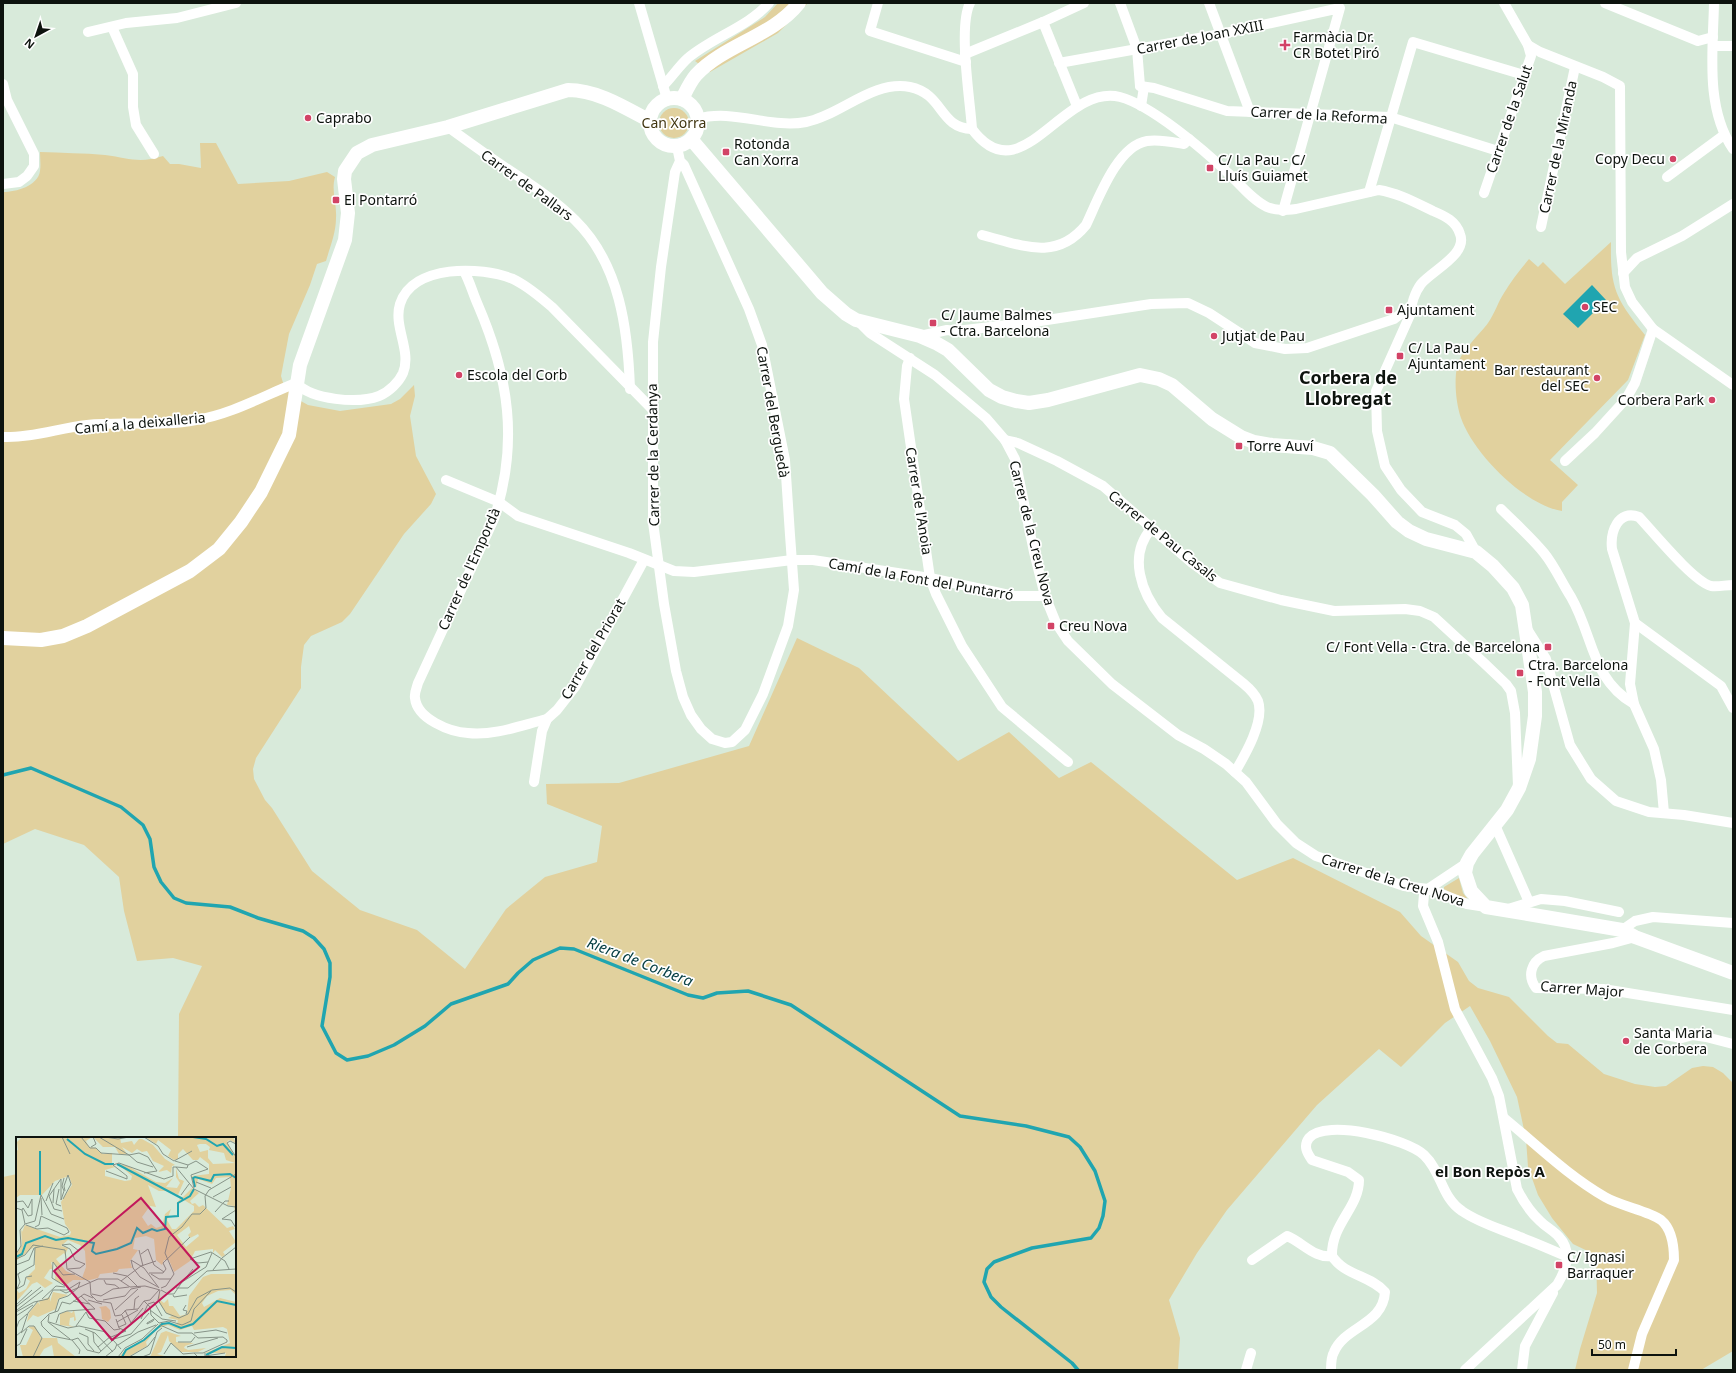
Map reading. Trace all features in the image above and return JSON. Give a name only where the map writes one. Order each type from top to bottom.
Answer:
[{"type":"street","points":[[88,32],[112,26],[177,18],[236,3]]},
{"type":"street","points":[[640,3],[665,92],[682,99],[693,106],[697,119],[697,126],[691,139],[676,147],[663,145],[652,134],[650,121],[655,108],[665,92],[688,58],[725,33],[761,13],[769,3]]},
{"type":"street","points":[[682,99],[691,82],[714,60],[773,27],[799,3]]},
{"type":"street","points":[[878,3],[870,31],[965,58],[1084,3]]},
{"type":"street","points":[[970,3],[965,20],[965,58],[972,129],[982,141],[995,150],[1014,151],[1028,144],[1076,106],[1111,96],[1129,100],[1141,106],[1189,139],[1217,162],[1264,205],[1283,211],[1296,210],[1379,190],[1388,192],[1444,216],[1456,225],[1461,236],[1461,247],[1420,285],[1411,306],[1410,315],[1400,340],[1376,391],[1377,431],[1385,466],[1401,490],[1422,512],[1455,525],[1466,534],[1476,552],[1497,569],[1513,588],[1522,605],[1536,692],[1530,759],[1519,788],[1507,810],[1467,862],[1428,889],[1424,894],[1423,906],[1438,942],[1455,1009],[1492,1078],[1504,1118],[1517,1189],[1522,1201],[1532,1213],[1559,1237],[1566,1247],[1568,1257],[1566,1267],[1525,1346],[1522,1370]]},
{"type":"street","points":[[1120,3],[1137,49],[1142,87],[1141,106]]},
{"type":"street","points":[[1209,3],[1250,112]]},
{"type":"street","name":"Carrer de la Salut","points":[[1484,193],[1531,56],[1528,45],[1504,3]]},
{"type":"street","points":[[1605,3],[1698,41],[1713,41],[1733,46]]},
{"type":"street","points":[[1714,3],[1713,41],[1716,108],[1724,135],[1733,149]]},
{"type":"street","name":"Carrer de Joan XXIII","points":[[1059,63],[1221,34],[1340,8],[1310,113]]},
{"type":"street","points":[[1043,22],[1076,106]]},
{"type":"street","points":[[112,26],[133,74],[133,107],[136,125],[154,154]]},
{"type":"street","points":[[1369,192],[1413,42],[1524,75]]},
{"type":"street","points":[[1528,45],[1575,67],[1603,77],[1620,86],[1622,99],[1619,144],[1623,273],[1625,287],[1632,302],[1653,330],[1733,385]]},
{"type":"street","name":"Carrer de la Miranda","points":[[1540,227],[1575,67]]},
{"type":"street","points":[[3,84],[7,100],[34,154],[34,166],[27,176],[19,182],[3,184]]},
{"type":"street","points":[[697,119],[716,115],[785,123],[806,122],[836,110],[880,89],[892,86],[901,86],[919,89],[926,93],[938,104],[951,123],[962,129],[972,129]]},
{"type":"street","points":[[1129,100],[1131,94],[1142,87]]},
{"type":"street","name":"Carrer de la Reforma","points":[[1142,87],[1154,88],[1227,111],[1390,117],[1498,151]]},
{"type":"street","points":[[3,638],[41,640],[63,636],[81,629],[190,571],[219,549],[241,522],[260,492],[289,435],[300,365],[345,240],[348,213],[344,179],[347,166],[357,153],[372,145],[448,127],[568,90],[585,92],[603,97],[650,121]]},
{"type":"street","points":[[1283,211],[1310,113]]},
{"type":"street","name":"Carrer de Pallars","points":[[448,127],[559,204],[577,221],[595,244],[612,278],[622,310],[627,337],[630,389]]},
{"type":"street","points":[[1668,177],[1724,135]]},
{"type":"street","points":[[691,139],[822,293],[838,308],[856,320],[920,336],[948,350],[989,390],[1002,397],[1029,403],[1140,375],[1159,378],[1172,385],[1212,419],[1241,437],[1254,442],[1272,445],[1314,448],[1334,455],[1398,522],[1426,539],[1476,552]]},
{"type":"street","points":[[982,235],[1033,248],[1046,249],[1063,243],[1080,232],[1086,225],[1116,166],[1128,149],[1146,141],[1154,140],[1184,144],[1189,139]]},
{"type":"street","name":"Carrer de la Cerdanya","points":[[676,147],[681,172],[661,267],[653,342],[652,522],[657,566],[676,671],[683,697],[690,715],[701,728],[712,739],[725,743]]},
{"type":"street","name":"Carrer del Berguedà","points":[[681,172],[749,309],[762,345],[785,460],[794,590],[788,626],[774,667],[746,730],[732,742],[725,743]]},
{"type":"street","points":[[1623,273],[1637,258],[1682,236],[1733,204]]},
{"type":"street","points":[[296,383],[302,390],[309,393],[348,399],[379,396],[394,385],[403,373],[406,357],[400,328],[399,306],[404,294],[412,286],[430,277],[464,271],[486,271],[499,274],[522,284],[535,293],[552,308],[630,389],[652,409]]},
{"type":"street","name":"Carrer de l'Empordà","points":[[464,271],[488,330],[506,396],[509,417],[508,451],[499,502],[485,538],[418,683],[415,697],[417,706],[432,722],[467,734],[502,730],[547,719]]},
{"type":"street","points":[[920,336],[947,330],[956,331],[1034,322],[1151,304],[1188,303],[1209,313],[1255,343],[1285,349],[1307,348],[1389,321],[1403,314],[1411,306]]},
{"type":"street","name":"Carrer de la Creu Nova","points":[[856,320],[870,333],[910,358],[963,397],[1005,440],[1015,459],[1024,509],[1045,596],[1056,623],[1062,633],[1112,684],[1178,735],[1209,752],[1235,772],[1246,782],[1277,824],[1296,843],[1316,856],[1328,862],[1345,865],[1404,886],[1428,889],[1467,904],[1486,907]]},
{"type":"street","points":[[1389,321],[1397,331],[1400,340]]},
{"type":"street","points":[[1565,461],[1595,433],[1626,399],[1635,383],[1653,330]]},
{"type":"street","points":[[948,350],[949,341],[956,331]]},
{"type":"street","name":"Carrer de l'Anoia","points":[[910,358],[907,366],[904,399],[930,578],[936,594],[962,646],[1002,707],[1068,762]]},
{"type":"street","name":"Camí a la deixalleria","points":[[3,437],[18,438],[86,425],[165,424],[195,420],[219,415],[296,383]]},
{"type":"street","name":"Carrer de Pau Casals","points":[[1005,440],[1018,443],[1088,477],[1103,486],[1151,529],[1206,574],[1220,583],[1239,589],[1334,611],[1405,609],[1420,611],[1434,617],[1506,684],[1511,692],[1515,713],[1516,769],[1519,788]]},
{"type":"street","name":"Camí de la Font del Puntarró","points":[[446,480],[499,502],[518,516],[629,553],[657,566],[674,571],[694,572],[792,560],[814,560],[930,578],[1014,596],[1045,596]]},
{"type":"street","points":[[1501,509],[1545,554],[1581,615],[1603,674],[1609,684],[1620,696],[1634,704]]},
{"type":"street","points":[[1664,813],[1661,780],[1654,749],[1634,704],[1630,684],[1635,623],[1612,549],[1612,531],[1621,518],[1630,516],[1639,517],[1690,571],[1704,582],[1712,586],[1733,585]]},
{"type":"street","points":[[1448,544],[1454,534],[1455,525]]},
{"type":"street","points":[[1151,529],[1142,543],[1139,560],[1144,589],[1155,609],[1162,618],[1244,684],[1254,694],[1258,701],[1259,717],[1245,755],[1235,772]]},
{"type":"street","name":"Carrer del Priorat","points":[[534,782],[542,731],[547,719],[557,710],[575,687],[644,560]]},
{"type":"street","points":[[1635,623],[1721,686],[1733,708]]},
{"type":"street","points":[[1526,628],[1546,659],[1570,746],[1591,779],[1616,801],[1649,812],[1733,823]]},
{"type":"street","points":[[1531,662],[1538,662],[1547,666]]},
{"type":"street","points":[[1495,825],[1528,902]]},
{"type":"street","points":[[1467,862],[1466,873],[1471,891],[1486,907],[1622,930],[1635,937],[1733,974]]},
{"type":"street","points":[[1503,910],[1541,899],[1565,901],[1619,912]]},
{"type":"street","points":[[1622,930],[1635,922],[1653,917],[1733,923]]},
{"type":"street","name":"Carrer Major","points":[[1635,937],[1614,943],[1555,953],[1537,959],[1532,966],[1532,983],[1536,988],[1603,989],[1733,1010]]},
{"type":"street","points":[[1664,1035],[1682,1038],[1693,1035],[1733,1044]]},
{"type":"street","points":[[1504,1118],[1561,1168],[1580,1182],[1606,1198],[1661,1220],[1668,1229],[1674,1247],[1674,1260],[1642,1334],[1633,1370]]},
{"type":"street","points":[[1331,1370],[1334,1352],[1342,1341],[1380,1310],[1384,1302],[1385,1292],[1378,1285],[1346,1270],[1332,1256],[1333,1239],[1357,1194],[1359,1180],[1348,1172],[1312,1160],[1306,1148],[1307,1141],[1312,1135],[1322,1131],[1333,1130],[1358,1132],[1408,1144],[1423,1154],[1433,1164],[1448,1198],[1464,1212],[1480,1221],[1568,1257]]},
{"type":"street","points":[[1252,1260],[1287,1236],[1318,1254],[1326,1257],[1332,1256]]},
{"type":"street","points":[[1465,1370],[1556,1285]]},
{"type":"street","points":[[1246,1370],[1251,1353]]},
{"type":"green space","points":[[778,3],[808,3],[778,33],[710,72],[695,61],[765,17]]},
{"type":"green space","name":"Can Xorra","points":[[674,108],[685,112],[689,123],[685,134],[674,138],[663,134],[659,123],[663,112]]},
{"type":"green space","points":[[200,143],[216,143],[238,184],[289,181],[327,172],[335,177],[334,192],[336,224],[334,235],[326,261],[317,264],[310,285],[289,334],[281,376],[284,386],[299,400],[308,405],[340,411],[391,404],[400,399],[414,385],[415,396],[410,416],[416,456],[436,494],[431,504],[404,534],[350,614],[342,622],[311,636],[304,645],[301,667],[301,688],[256,758],[253,769],[254,779],[265,800],[272,808],[312,871],[360,910],[417,930],[465,969],[506,909],[545,877],[597,862],[602,826],[547,804],[546,784],[619,783],[749,746],[797,638],[859,668],[958,761],[1009,732],[1059,778],[1091,762],[1237,880],[1293,858],[1400,912],[1421,936],[1458,962],[1469,981],[1478,988],[1509,997],[1548,1036],[1557,1043],[1568,1044],[1604,1074],[1635,1084],[1655,1087],[1666,1086],[1692,1068],[1703,1066],[1713,1067],[1723,1073],[1733,1083],[1733,1351],[1701,1370],[1575,1370],[1597,1293],[1596,1255],[1573,1244],[1552,1218],[1538,1195],[1528,1167],[1526,1139],[1517,1097],[1490,1041],[1470,1006],[1445,1023],[1401,1067],[1379,1049],[1317,1105],[1227,1210],[1197,1253],[1169,1300],[1180,1338],[1178,1370],[3,1370],[3,1177],[16,1174],[16,1357],[236,1357],[236,1137],[178,1137],[179,1014],[202,966],[173,958],[137,961],[124,911],[119,877],[84,845],[35,829],[3,844],[3,192],[14,191],[26,187],[35,181],[40,171],[40,152],[97,154],[134,160],[147,160],[163,156],[170,164],[201,168]]},
{"type":"green space","points":[[1611,242],[1612,271],[1617,293],[1627,312],[1645,335],[1628,380],[1550,460],[1578,485],[1562,502],[1562,511],[1547,507],[1532,499],[1517,488],[1488,461],[1476,446],[1467,432],[1459,412],[1456,386],[1457,367],[1470,344],[1488,323],[1502,296],[1529,259],[1538,267],[1543,262],[1565,284]]},
{"type":"green space","points":[[1459,878],[1463,893],[1467,898],[1465,900],[1444,889],[1444,887]]},
{"type":"water","name":"SEC","points":[[1592,285],[1606,300],[1578,328],[1563,314]]},
{"type":"waterway","name":"Riera de Corbera","points":[[3,775],[31,768],[121,807],[143,825],[150,839],[154,867],[161,882],[174,898],[186,903],[230,907],[258,918],[303,931],[314,938],[324,949],[330,963],[330,977],[322,1026],[336,1053],[347,1060],[368,1056],[394,1045],[425,1026],[451,1004],[508,984],[533,960],[560,948],[574,949],[688,995],[703,998],[717,993],[748,991],[791,1005],[960,1116],[1026,1126],[1069,1137],[1080,1147],[1095,1171],[1105,1201],[1103,1216],[1099,1228],[1091,1238],[1032,1248],[994,1262],[987,1269],[984,1282],[991,1297],[1001,1307],[1072,1363],[1078,1370]]},
{"type":"place","name":"Farmàcia Dr. CR Botet Piró","points":[[1285,45]]},
{"type":"place","name":"Caprabo","points":[[308,118]]},
{"type":"place","name":"Rotonda Can Xorra","points":[[726,152]]},
{"type":"place","name":"Copy Decu","points":[[1673,159]]},
{"type":"place","name":"C/ La Pau - C/ Lluís Guiamet","points":[[1210,168]]},
{"type":"place","name":"El Pontarró","points":[[336,200]]},
{"type":"place","name":"SEC","points":[[1585,307]]},
{"type":"place","name":"Ajuntament","points":[[1389,310]]},
{"type":"place","name":"C/ Jaume Balmes - Ctra. Barcelona","points":[[933,323]]},
{"type":"place","name":"Jutjat de Pau","points":[[1214,336]]},
{"type":"place","name":"C/ La Pau - Ajuntament","points":[[1400,356]]},
{"type":"place","name":"Escola del Corb","points":[[459,375]]},
{"type":"place","name":"Bar restaurant del SEC","points":[[1597,378]]},
{"type":"place","name":"Corbera Park","points":[[1712,400]]},
{"type":"place","name":"Torre Auví","points":[[1239,446]]},
{"type":"place","name":"Creu Nova","points":[[1051,626]]},
{"type":"place","name":"C/ Font Vella - Ctra. de Barcelona","points":[[1548,647]]},
{"type":"place","name":"Ctra. Barcelona - Font Vella","points":[[1520,673]]},
{"type":"place","name":"Santa Maria de Corbera","points":[[1626,1041]]},
{"type":"place","name":"C/ Ignasi Barraquer","points":[[1559,1265]]},
{"type":"district","name":"Corbera de Llobregat","points":[[1348,388]]},
{"type":"district","name":"el Bon Repòs A","points":[[1490,1172]]}]
